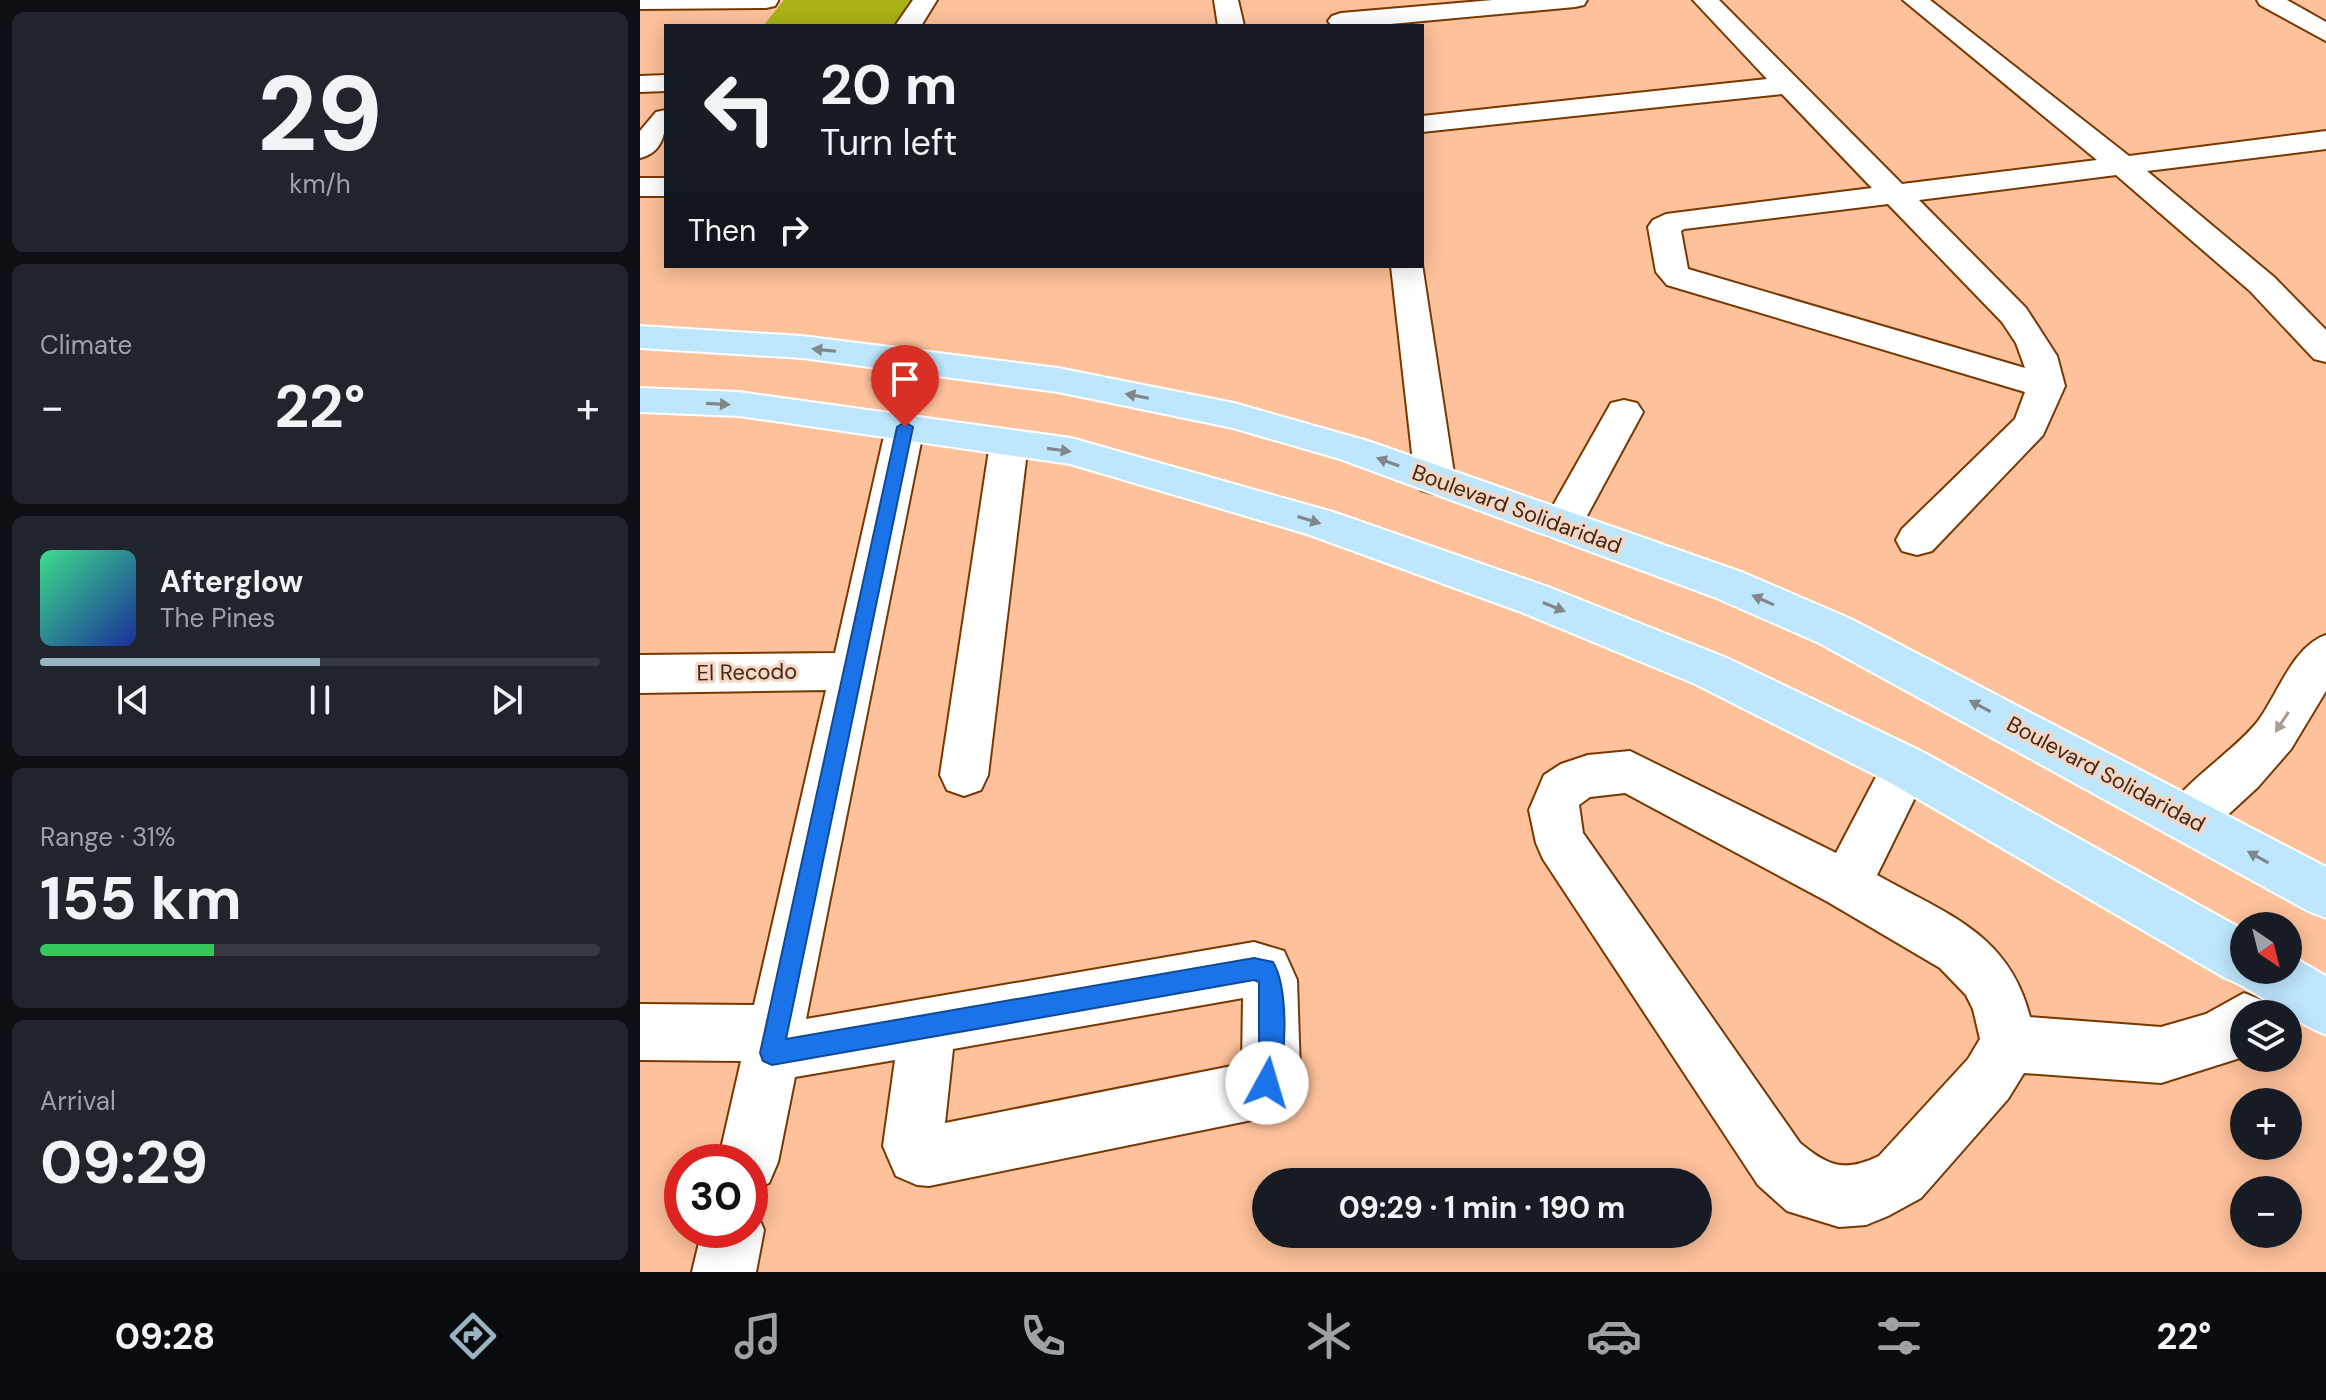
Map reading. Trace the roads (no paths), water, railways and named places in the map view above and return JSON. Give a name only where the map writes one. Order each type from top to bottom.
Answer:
[{"type":"main road","name":"Boulevard Solidaridad","points":[[640,337],[802,347],[1058,380],[1234,416],[1354,450],[1729,585],[1835,631],[2326,894]]},
{"type":"main road","points":[[640,400],[739,404],[1071,451],[1319,523],[1536,600],[1711,671],[1906,767],[2230,951]]},
{"type":"street","points":[[909,24],[925,0]]},
{"type":"street","points":[[1226,0],[1231,24]]},
{"type":"street","points":[[1323,0],[1342,24],[1575,0]]},
{"type":"street","points":[[1705,0],[2014,315],[2033,340],[2043,363],[2047,386],[2030,426],[1917,540]]},
{"type":"street","points":[[1915,0],[2122,165],[2290,311],[2326,351]]},
{"type":"street","points":[[2269,0],[2326,33]]},
{"type":"street","points":[[640,2],[767,1]]},
{"type":"street","points":[[747,24],[767,1]]},
{"type":"street","points":[[640,84],[664,83]]},
{"type":"street","points":[[1424,124],[1788,85]]},
{"type":"street","points":[[640,149],[664,120]]},
{"type":"street","points":[[2047,386],[1679,278],[1672,272],[1664,227],[1672,222],[2326,140]]},
{"type":"street","points":[[640,187],[664,187]]},
{"type":"street","points":[[1407,268],[1435,480]]},
{"type":"street","points":[[2290,311],[2326,306]]},
{"type":"street","points":[[1562,525],[1624,412]]},
{"type":"street","points":[[752,1144],[905,427]]},
{"type":"street","points":[[964,775],[1009,443]]},
{"type":"street","points":[[2188,819],[2241,772],[2274,735],[2325,655]]},
{"type":"street","name":"El Recodo","points":[[640,674],[854,671]]},
{"type":"street","points":[[1846,885],[1906,767]]},
{"type":"street","points":[[1630,772],[1846,885],[1959,950],[1985,976],[1999,1002],[2009,1044],[1988,1079],[1900,1177],[1866,1194],[1839,1196],[1809,1189],[1779,1164],[1561,843],[1555,818],[1556,799],[1571,782],[1597,773],[1630,772]]},
{"type":"street","points":[[640,1032],[774,1043],[927,1026],[1254,969],[1265,970],[1270,980],[1271,1072],[1267,1083],[1257,1090],[929,1156],[917,1155],[913,1146],[927,1026]]},
{"type":"street","points":[[2009,1044],[2161,1055],[2220,1038],[2230,1031]]},
{"type":"street","points":[[724,1272],[729,1248]]}]
